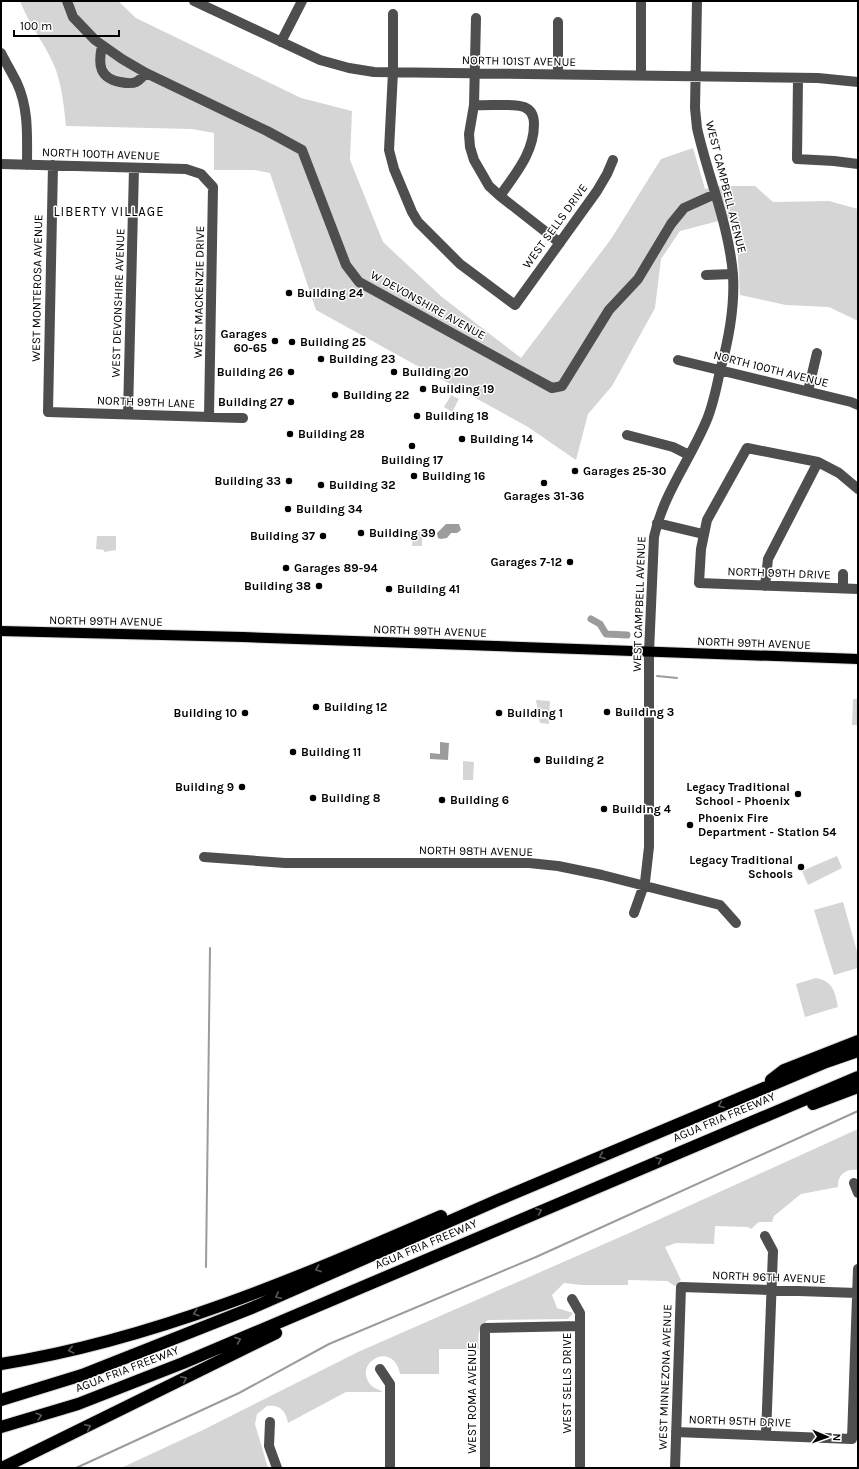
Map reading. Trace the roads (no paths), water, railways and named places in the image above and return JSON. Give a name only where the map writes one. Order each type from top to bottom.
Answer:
[{"type":"highway","points":[[757,1090],[784,1070],[858,1041]]},
{"type":"highway","name":"AGUA FRIA FREEWAY","points":[[1,1400],[82,1375],[195,1332],[498,1200],[757,1090],[858,1051]]},
{"type":"highway","name":"AGUA FRIA FREEWAY","points":[[1,1427],[53,1412],[140,1380],[858,1077]]},
{"type":"highway","points":[[761,1117],[795,1110],[858,1087]]},
{"type":"highway","points":[[1,1364],[70,1351],[164,1324],[327,1265],[451,1211],[498,1200]]},
{"type":"highway","points":[[2,1468],[269,1336],[464,1250],[504,1227]]},
{"type":"main road","name":"NORTH 99TH AVENUE","points":[[1,631],[243,637],[858,659]]},
{"type":"street","name":"W DEVONSHIRE AVENUE","points":[[67,1],[73,17],[102,46],[146,74],[267,131],[302,150],[346,265],[359,282],[552,388],[562,386],[609,310],[638,279],[671,224],[684,208],[715,194]]},
{"type":"street","name":"NORTH 101ST AVENUE","points":[[194,1],[205,3],[280,42],[333,65],[374,72],[798,78],[858,82]]},
{"type":"street","points":[[280,42],[302,1]]},
{"type":"street","points":[[641,1],[641,76]]},
{"type":"street","name":"WEST CAMPBELL AVENUE","points":[[634,913],[644,886],[649,847],[649,652],[652,551],[657,523],[668,493],[708,416],[721,370],[731,320],[732,274],[729,246],[697,128],[695,108],[695,77],[697,1]]},
{"type":"street","points":[[393,14],[393,72]]},
{"type":"street","points":[[476,18],[474,106],[469,134],[472,154],[478,169],[489,186],[560,243]]},
{"type":"street","points":[[558,22],[558,74]]},
{"type":"street","points":[[102,46],[99,59],[102,72],[112,80],[136,82],[146,74]]},
{"type":"street","points":[[1,53],[18,84],[24,102],[27,119],[26,165]]},
{"type":"street","name":"WEST SELLS DRIVE","points":[[393,72],[389,150],[394,169],[412,212],[418,222],[460,264],[515,305],[597,191],[607,174],[612,160]]},
{"type":"street","points":[[798,78],[797,159],[858,164]]},
{"type":"street","points":[[474,106],[522,106],[530,110],[534,119],[534,131],[530,150],[500,196]]},
{"type":"street","name":"NORTH 100TH AVENUE","points":[[1,164],[186,170],[200,174]]},
{"type":"street","name":"WEST MONTEROSA AVENUE","points":[[48,412],[53,165]]},
{"type":"street","name":"WEST DEVONSHIRE AVENUE","points":[[128,414],[134,168]]},
{"type":"street","name":"WEST MACKENZIE DRIVE","points":[[200,174],[213,187],[214,201],[210,416]]},
{"type":"street","points":[[706,275],[732,274]]},
{"type":"street","points":[[808,391],[817,353]]},
{"type":"street","name":"NORTH 100TH AVENUE","points":[[678,360],[808,391],[858,405]]},
{"type":"street","name":"NORTH 99TH LANE","points":[[48,412],[243,418]]},
{"type":"street","points":[[627,435],[673,447],[689,455]]},
{"type":"street","points":[[657,523],[703,534],[713,508],[747,448],[818,462],[839,473],[858,489]]},
{"type":"street","points":[[765,586],[768,559],[818,462]]},
{"type":"street","name":"NORTH 99TH DRIVE","points":[[703,534],[699,583],[858,589]]},
{"type":"street","points":[[843,588],[844,574]]},
{"type":"street","name":"NORTH 98TH AVENUE","points":[[204,857],[285,862],[529,863],[602,874],[720,905],[736,923]]},
{"type":"street","points":[[854,1183],[858,1193]]},
{"type":"street","points":[[765,1236],[773,1251],[766,1435]]},
{"type":"street","points":[[856,1398],[858,1269]]},
{"type":"street","name":"NORTH 96TH AVENUE","points":[[681,1287],[857,1293]]},
{"type":"street","name":"WEST MINNEZONA AVENUE","points":[[675,1468],[681,1287]]},
{"type":"street","name":"WEST SELLS DRIVE","points":[[572,1299],[580,1313],[580,1468]]},
{"type":"street","name":"WEST ROMA AVENUE","points":[[485,1468],[485,1328],[580,1326]]},
{"type":"street","points":[[380,1369],[390,1384],[390,1468]]},
{"type":"street","name":"NORTH 95TH DRIVE","points":[[676,1432],[852,1439],[856,1398]]},
{"type":"street","points":[[270,1422],[269,1446],[277,1468]]},
{"type":"waterway","points":[[591,619],[600,624],[606,634],[627,635]]},
{"type":"waterway","points":[[657,676],[677,678]]},
{"type":"waterway","points":[[206,1267],[210,948]]},
{"type":"waterway","points":[[76,1468],[239,1393],[329,1344],[536,1257],[858,1111]]},
{"type":"place","name":"Building 24","points":[[289,293]]},
{"type":"place","name":"Garages 60-65","points":[[275,341]]},
{"type":"place","name":"Building 25","points":[[292,342]]},
{"type":"place","name":"Building 23","points":[[321,359]]},
{"type":"place","name":"Building 26","points":[[291,372]]},
{"type":"place","name":"Building 20","points":[[394,372]]},
{"type":"place","name":"Building 19","points":[[423,389]]},
{"type":"place","name":"Building 22","points":[[335,395]]},
{"type":"place","name":"Building 27","points":[[291,402]]},
{"type":"place","name":"Building 18","points":[[417,416]]},
{"type":"place","name":"Building 28","points":[[290,434]]},
{"type":"place","name":"Building 14","points":[[462,439]]},
{"type":"place","name":"Building 17","points":[[412,446]]},
{"type":"place","name":"Garages 25-30","points":[[575,471]]},
{"type":"place","name":"Building 16","points":[[414,476]]},
{"type":"place","name":"Building 33","points":[[289,481]]},
{"type":"place","name":"Garages 31-36","points":[[544,483]]},
{"type":"place","name":"Building 32","points":[[321,485]]},
{"type":"place","name":"Building 34","points":[[288,509]]},
{"type":"place","name":"Building 39","points":[[361,533]]},
{"type":"place","name":"Building 37","points":[[323,536]]},
{"type":"place","name":"Garages 7-12","points":[[570,562]]},
{"type":"place","name":"Garages 89-94","points":[[286,568]]},
{"type":"place","name":"Building 38","points":[[319,586]]},
{"type":"place","name":"Building 41","points":[[389,589]]},
{"type":"place","name":"Building 12","points":[[316,707]]},
{"type":"place","name":"Building 3","points":[[607,712]]},
{"type":"place","name":"Building 10","points":[[245,713]]},
{"type":"place","name":"Building 1","points":[[499,713]]},
{"type":"place","name":"Building 11","points":[[293,752]]},
{"type":"place","name":"Building 2","points":[[537,760]]},
{"type":"place","name":"Building 9","points":[[242,787]]},
{"type":"place","name":"Legacy Traditional School - Phoenix","points":[[798,794]]},
{"type":"place","name":"Building 8","points":[[313,798]]},
{"type":"place","name":"Building 6","points":[[442,800]]},
{"type":"place","name":"Building 4","points":[[604,809]]},
{"type":"place","name":"Phoenix Fire Department - Station 54","points":[[690,825]]},
{"type":"place","name":"Legacy Traditional Schools","points":[[801,867]]},
{"type":"district","name":"LIBERTY VILLAGE","points":[[109,211]]}]
